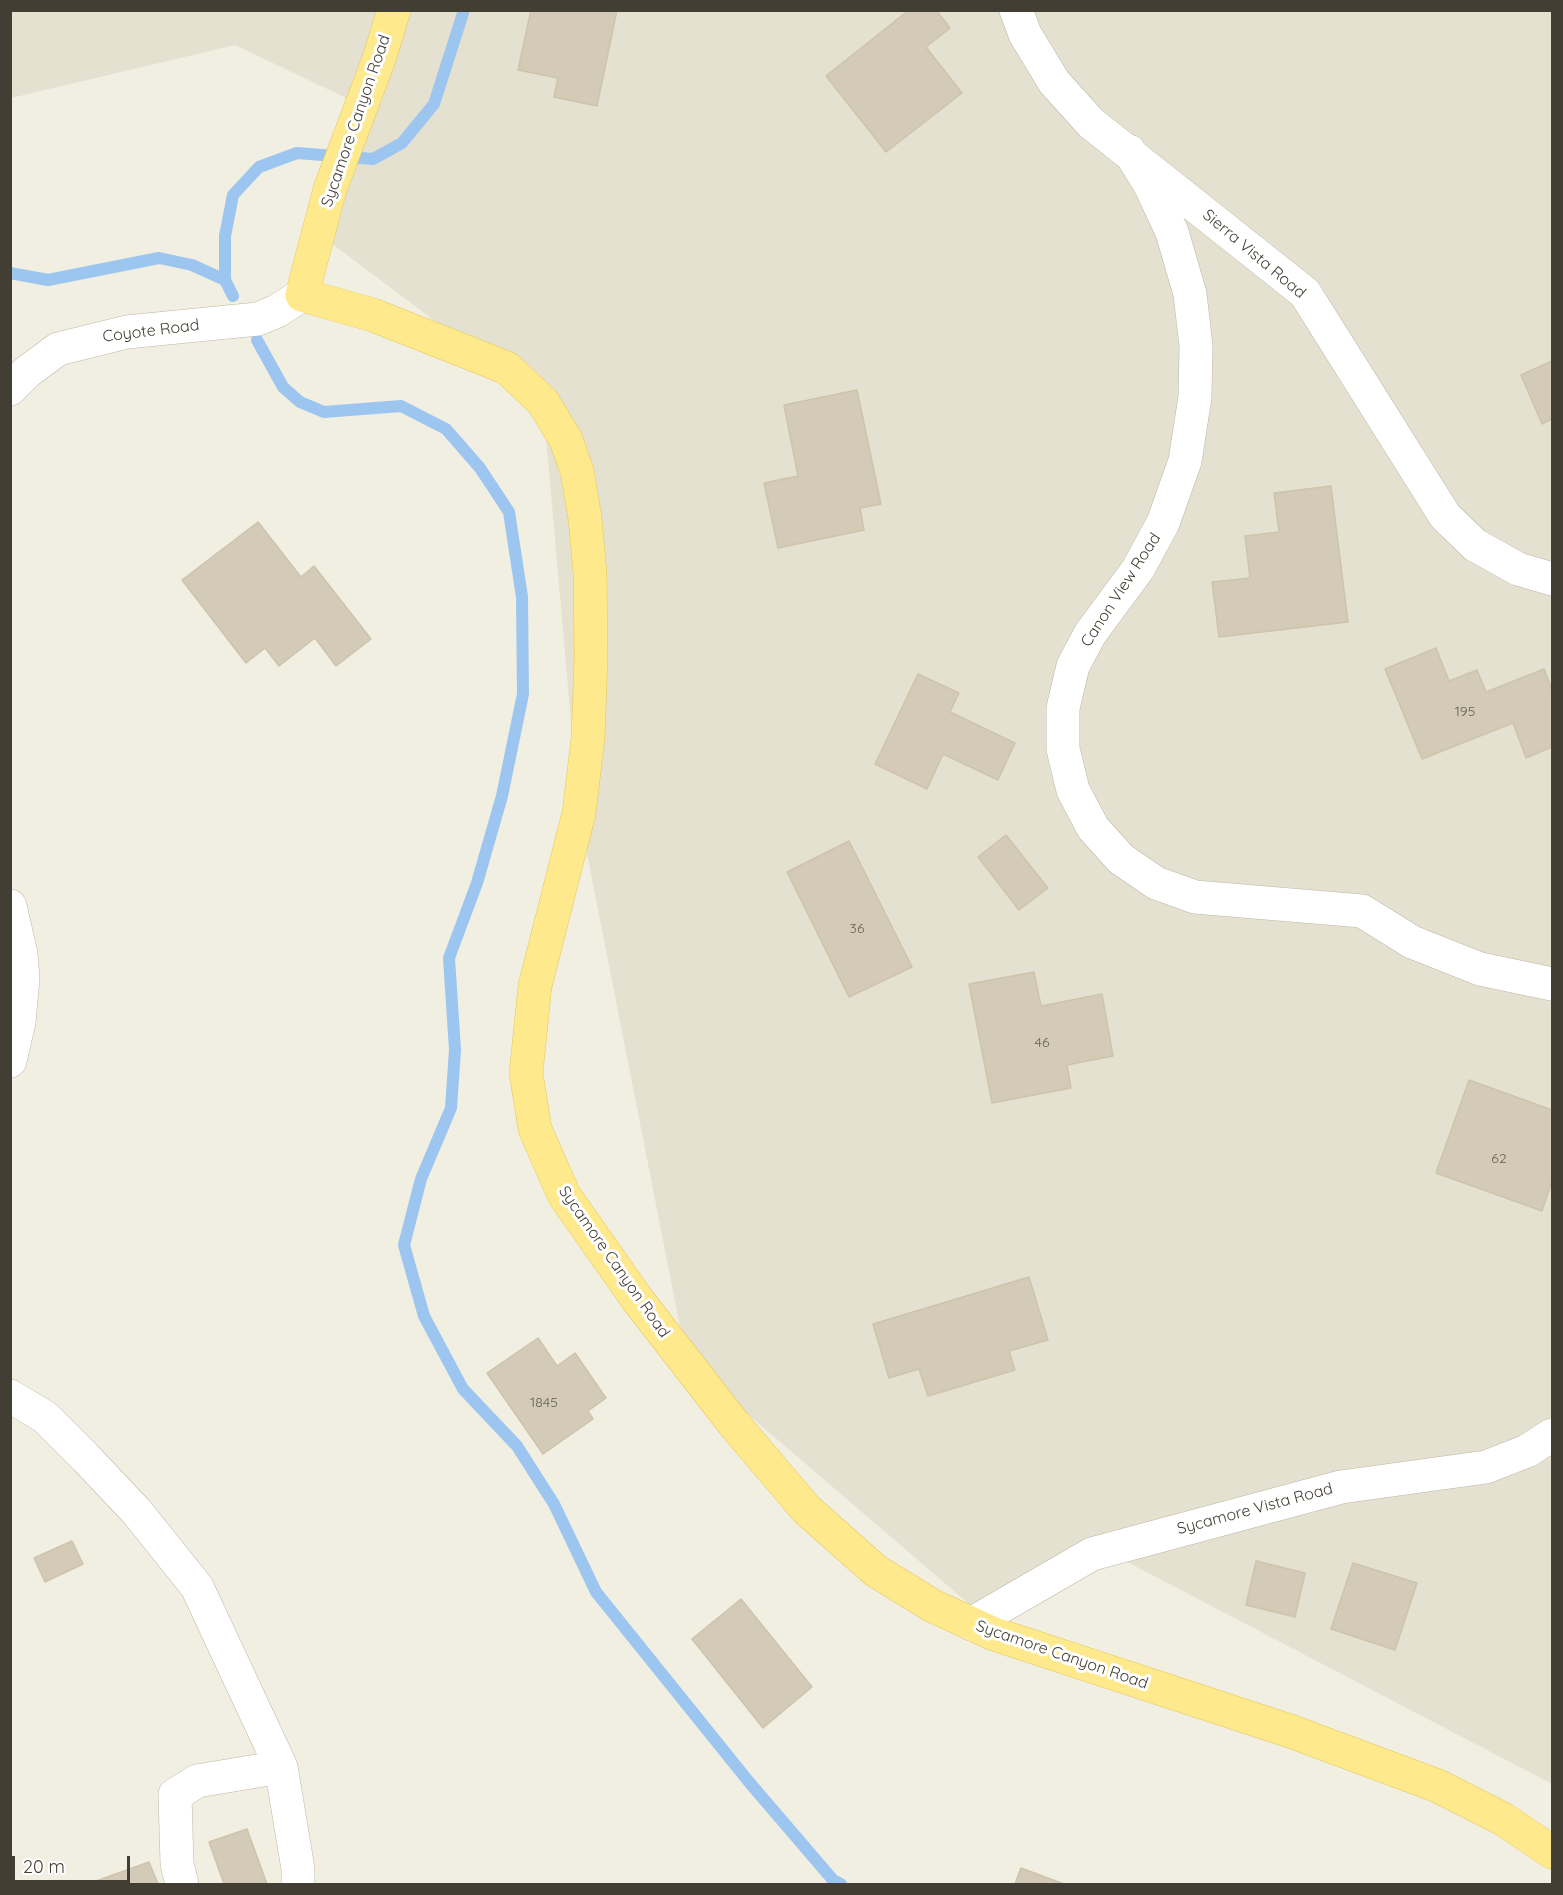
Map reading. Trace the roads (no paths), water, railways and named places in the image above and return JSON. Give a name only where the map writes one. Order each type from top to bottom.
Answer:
[{"type":"main road","name":"Sycamore Canyon Road","points":[[394,10],[354,128],[330,189],[302,295],[373,315],[507,368],[543,402],[566,440],[577,471],[590,573],[591,658],[588,738],[579,813],[535,986],[526,1073],[528,1099],[535,1129],[548,1164],[564,1196],[637,1299],[734,1424],[806,1509],[876,1571],[933,1605],[971,1624],[1372,1759],[1469,1800],[1503,1819],[1552,1852]]},
{"type":"street","name":"Sierra Vista Road","points":[[1017,10],[1025,34],[1054,82],[1091,123],[1305,293],[1445,516],[1475,545],[1518,569],[1552,579]]},
{"type":"street","name":"Canon View Road","points":[[1129,151],[1150,185],[1172,232],[1190,294],[1196,346],[1195,397],[1185,462],[1163,523],[1138,569],[1090,634],[1073,666],[1063,708],[1063,750],[1073,790],[1093,828],[1121,859],[1156,883],[1195,897],[1362,912],[1412,942],[1480,969],[1552,984]]},
{"type":"street","name":"Coyote Road","points":[[10,389],[27,372],[58,349],[127,332],[258,319],[277,311],[302,295]]},
{"type":"street","points":[[10,906],[21,954],[23,978],[22,1001],[10,1061]]},
{"type":"street","points":[[10,1396],[45,1418],[85,1457],[137,1512],[197,1587],[281,1767],[298,1869],[298,1884]]},
{"type":"street","name":"Sycamore Vista Road","points":[[971,1624],[1092,1554],[1341,1486],[1486,1467],[1527,1451],[1552,1435]]},
{"type":"street","points":[[182,1884],[177,1864],[175,1795],[197,1781],[281,1767]]},
{"type":"waterway","points":[[233,296],[225,280],[225,236],[233,195],[259,167],[297,153],[373,159],[402,143],[434,104],[464,10]]},
{"type":"waterway","points":[[10,273],[48,280],[159,258],[192,265],[225,280]]},
{"type":"waterway","points":[[257,340],[283,387],[300,402],[324,412],[401,406],[446,429],[480,468],[509,512],[522,597],[523,694],[502,796],[477,883],[449,958],[455,1050],[451,1108],[421,1179],[404,1245],[424,1316],[463,1389],[517,1446],[554,1504],[596,1592],[749,1782],[833,1880],[841,1884]]}]
